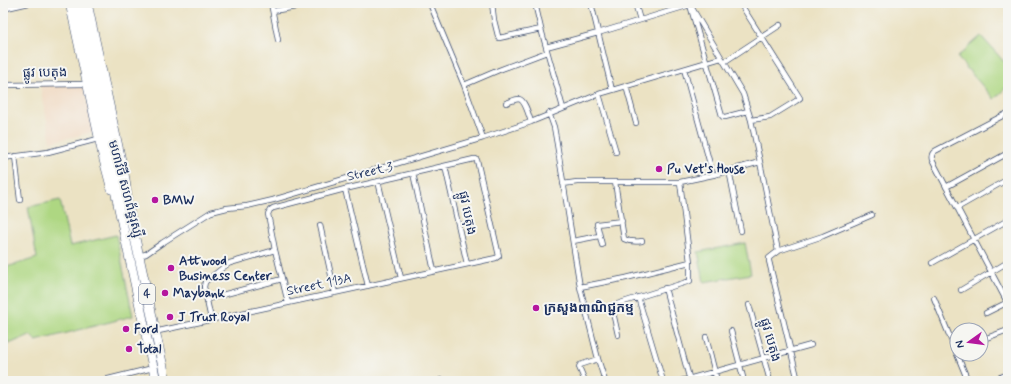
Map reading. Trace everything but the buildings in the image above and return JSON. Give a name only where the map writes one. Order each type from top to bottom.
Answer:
[{"type":"highway","name":"4","points":[[75,3],[94,87],[122,188],[123,208]]},
{"type":"highway","name":"4","points":[[82,3],[94,87]]},
{"type":"highway","name":"មហាវិថី សហព័ន្ធរុស្ស៊ី","points":[[123,208],[138,256],[156,381]]},
{"type":"highway","name":"មហាវិថី សហព័ន្ធរុស្ស៊ី","points":[[123,208],[150,332],[166,381]]},
{"type":"main road","name":"មហាវិថី សហព័ន្ធរុស្ស៊ី","points":[[69,3],[94,87],[98,139],[111,191],[123,208]]},
{"type":"main road","name":"មហាវិថី សហព័ន្ធរុស្ស៊ី","points":[[88,3],[126,179],[123,208]]},
{"type":"street","points":[[3,3],[7,8],[29,3]]},
{"type":"street","points":[[271,3],[278,40]]},
{"type":"street","points":[[273,11],[316,3]]},
{"type":"street","points":[[492,3],[494,20],[499,38],[541,29]]},
{"type":"street","points":[[535,3],[563,108]]},
{"type":"street","points":[[591,3],[612,90]]},
{"type":"street","points":[[635,3],[640,20]]},
{"type":"street","points":[[740,3],[800,98],[796,102],[770,117],[751,120]]},
{"type":"street","points":[[546,47],[598,33],[689,4]]},
{"type":"street","points":[[689,4],[743,94],[751,120],[778,251]]},
{"type":"street","points":[[689,4],[723,117],[748,111]]},
{"type":"street","points":[[431,6],[464,85],[483,138]]},
{"type":"street","points":[[138,256],[146,254],[167,239],[211,212],[273,200],[483,138],[531,122],[549,113],[599,94],[706,62],[723,60],[780,25]]},
{"type":"street","points":[[464,85],[547,52]]},
{"type":"street","points":[[684,69],[712,175]]},
{"type":"street","name":"ផ្លូវ បេតុង","points":[[3,84],[94,87]]},
{"type":"street","points":[[626,86],[636,123]]},
{"type":"street","points":[[599,94],[616,152]]},
{"type":"street","points":[[506,103],[518,99],[522,100],[531,122]]},
{"type":"street","points":[[549,113],[554,127],[580,287],[605,381]]},
{"type":"street","points":[[986,313],[1008,302],[957,208],[931,156],[933,152],[1008,113]]},
{"type":"street","points":[[3,158],[48,152],[98,139]]},
{"type":"street","points":[[946,187],[1008,153]]},
{"type":"street","points":[[15,156],[20,200]]},
{"type":"street","name":"Street 3","points":[[275,250],[268,214],[270,210],[274,208],[378,181],[476,159],[499,253],[499,256],[496,258]]},
{"type":"street","points":[[563,184],[577,182],[680,182],[760,162]]},
{"type":"street","name":"ផ្លូវ បេតុង","points":[[445,166],[467,264]]},
{"type":"street","points":[[729,170],[740,231]]},
{"type":"street","points":[[413,173],[434,271]]},
{"type":"street","points":[[957,208],[1008,179]]},
{"type":"street","points":[[378,181],[401,278]]},
{"type":"street","points":[[615,182],[624,239],[636,242],[642,241]]},
{"type":"street","points":[[618,335],[612,306],[690,280],[690,262],[680,182]]},
{"type":"street","points":[[346,189],[368,286]]},
{"type":"street","points":[[798,381],[769,258],[778,251],[823,236],[872,215]]},
{"type":"street","points":[[932,263],[1008,220]]},
{"type":"street","points":[[602,245],[597,224],[622,221]]},
{"type":"street","points":[[320,225],[335,293]]},
{"type":"street","points":[[573,241],[599,236]]},
{"type":"street","points":[[211,319],[204,287],[205,282],[230,263],[275,250],[288,303]]},
{"type":"street","name":"Street 113A","points":[[150,332],[496,258]]},
{"type":"street","points":[[580,287],[626,278],[690,262]]},
{"type":"street","points":[[961,290],[1008,262]]},
{"type":"street","points":[[207,299],[282,279]]},
{"type":"street","points":[[665,288],[690,380]]},
{"type":"street","points":[[638,297],[663,381]]},
{"type":"street","points":[[934,298],[949,333]]},
{"type":"street","name":"ផ្លូវ បេតុង","points":[[749,305],[770,381]]},
{"type":"street","points":[[989,337],[1008,330]]},
{"type":"street","points":[[731,331],[744,381]]},
{"type":"street","points":[[706,337],[717,381]]},
{"type":"street","points":[[681,381],[690,380],[811,345]]},
{"type":"street","points":[[584,381],[579,367],[580,365],[598,359]]},
{"type":"street","points":[[961,362],[968,381]]},
{"type":"street","points":[[100,381],[154,368]]},
{"type":"street","points":[[991,381],[1008,374]]},
{"type":"shaded area","points":[[40,85],[84,86],[94,132],[51,142]]},
{"type":"green space","points":[[981,36],[1008,66],[1008,86],[994,99],[957,57]]},
{"type":"green space","points":[[60,200],[70,246],[116,235],[133,316],[36,341],[30,335],[9,344],[3,330],[3,268],[37,258],[28,207]]},
{"type":"green space","points":[[745,243],[751,274],[704,282],[698,252]]},
{"type":"place","name":"Pu Vet's House","points":[[659,169]]},
{"type":"place","name":"BMW","points":[[155,200]]},
{"type":"place","name":"Attwood Business Center","points":[[171,268]]},
{"type":"place","name":"Maybank","points":[[165,293]]},
{"type":"place","name":"ក្រសួងពាណិជ្ជកម្ម","points":[[536,308]]},
{"type":"place","name":"J Trust Royal","points":[[170,317]]},
{"type":"place","name":"Ford","points":[[126,329]]},
{"type":"place","name":"Total","points":[[129,349]]}]
